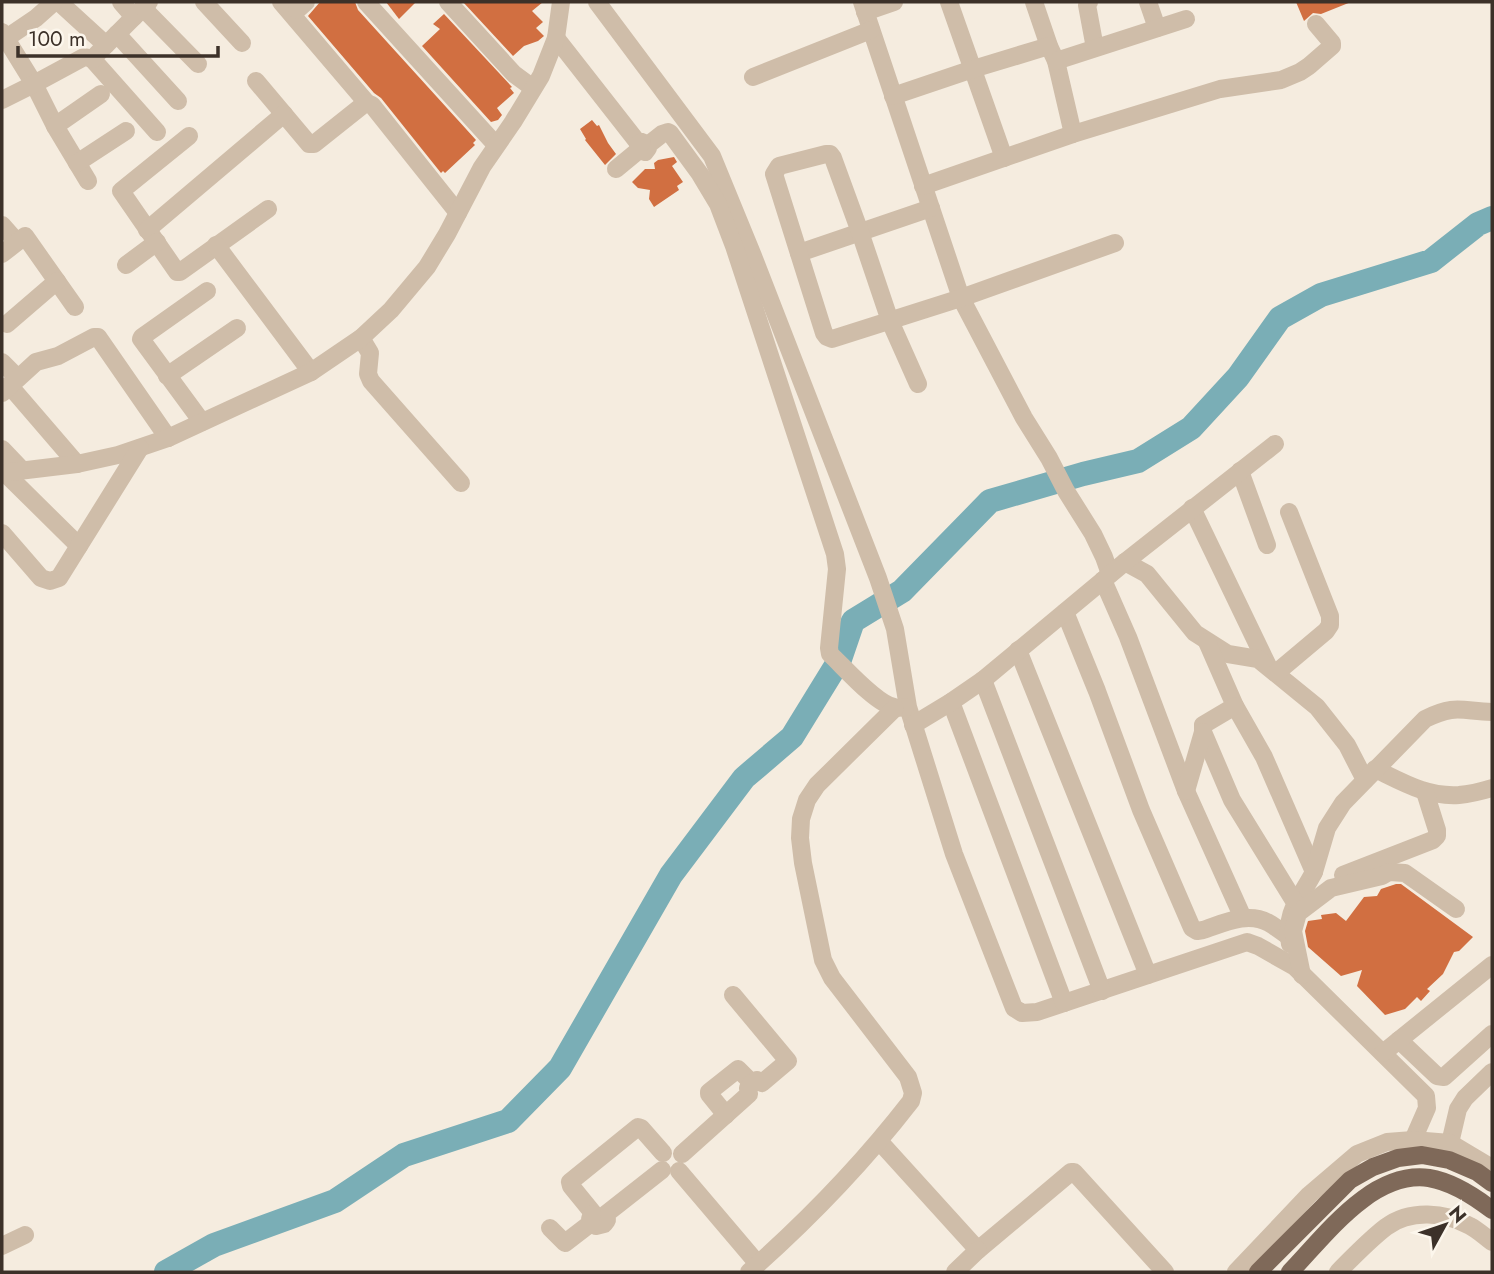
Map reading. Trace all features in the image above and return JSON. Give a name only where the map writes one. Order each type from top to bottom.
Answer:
[{"type":"main road","points":[[1258,1272],[1350,1180],[1373,1167],[1398,1158],[1422,1155],[1449,1160],[1477,1172],[1492,1183]]},
{"type":"main road","points":[[1290,1272],[1348,1211],[1370,1194],[1406,1178],[1429,1178],[1451,1185],[1472,1195],[1492,1210]]},
{"type":"street","points":[[60,2],[106,46],[178,102]]},
{"type":"street","points":[[121,2],[142,9],[198,64]]},
{"type":"street","points":[[204,2],[242,43]]},
{"type":"street","points":[[366,2],[496,145]]},
{"type":"street","points":[[448,2],[514,74],[533,88]]},
{"type":"street","points":[[10,472],[77,464],[118,455],[168,438],[311,372],[361,338],[391,310],[427,267],[482,167],[541,76],[556,38],[561,2]]},
{"type":"street","points":[[597,2],[712,156],[878,578],[895,629],[902,708],[914,725],[954,854],[1014,1008],[1022,1013],[1037,1012],[1148,975],[1248,946],[1258,946],[1299,971],[1383,1053],[1414,1090],[1426,1096],[1427,1108],[1413,1140]]},
{"type":"street","points":[[894,2],[863,7],[961,298],[1024,418],[1104,557],[1106,577],[1186,791],[1250,918]]},
{"type":"street","points":[[948,2],[1004,158]]},
{"type":"street","points":[[1034,2],[1052,54],[1073,134]]},
{"type":"street","points":[[1089,2],[1087,5],[1096,48]]},
{"type":"street","points":[[1147,2],[1157,29]]},
{"type":"street","points":[[294,4],[367,103],[372,105],[458,213]]},
{"type":"street","points":[[43,5],[3,38],[34,84],[88,181]]},
{"type":"street","points":[[142,9],[94,61],[157,132]]},
{"type":"street","points":[[893,96],[973,69],[1096,48],[1186,19]]},
{"type":"street","points":[[923,186],[1073,134],[1220,89],[1281,80],[1300,72],[1332,46],[1316,24]]},
{"type":"street","points":[[753,77],[871,30]]},
{"type":"street","points":[[556,38],[642,146]]},
{"type":"street","points":[[2,100],[106,46]]},
{"type":"street","points":[[256,81],[312,145],[367,103]]},
{"type":"street","points":[[55,126],[101,94]]},
{"type":"street","points":[[126,265],[152,236],[284,114]]},
{"type":"street","points":[[77,163],[126,131]]},
{"type":"street","points":[[616,169],[642,146],[665,132],[670,133],[718,204],[837,562],[829,648],[832,655],[874,696],[887,705],[902,708]]},
{"type":"street","points":[[189,136],[121,191],[178,272],[268,209]]},
{"type":"street","points":[[918,384],[890,321],[833,158],[830,154],[825,154],[779,166],[774,174],[824,333],[832,339],[890,321],[961,298],[1115,243]]},
{"type":"street","points":[[799,253],[931,208]]},
{"type":"street","points":[[2,225],[17,242]]},
{"type":"street","points":[[2,254],[25,236],[75,307]]},
{"type":"street","points":[[216,245],[311,372]]},
{"type":"street","points":[[7,324],[57,281]]},
{"type":"street","points":[[202,422],[141,342],[142,337],[207,291]]},
{"type":"street","points":[[167,376],[237,328]]},
{"type":"street","points":[[10,385],[42,360],[58,356],[98,337],[168,438]]},
{"type":"street","points":[[361,338],[370,353],[368,374],[371,381],[461,483]]},
{"type":"street","points":[[2,362],[10,385],[77,464]]},
{"type":"street","points":[[914,725],[983,680],[1106,577],[1276,443]]},
{"type":"street","points":[[2,533],[41,578],[50,581],[59,578],[140,448]]},
{"type":"street","points":[[2,449],[10,472],[79,546]]},
{"type":"street","points":[[1240,471],[1267,545]]},
{"type":"street","points":[[1192,508],[1272,670]]},
{"type":"street","points":[[1272,670],[1326,631],[1330,625],[1330,615],[1289,512]]},
{"type":"street","points":[[1125,562],[1147,574],[1195,633],[1228,654],[1258,659],[1317,707],[1370,775],[1425,792],[1442,794],[1461,795],[1492,788]]},
{"type":"street","points":[[1065,612],[1141,810],[1192,928],[1197,931],[1287,906],[1310,879],[1327,828],[1343,803],[1425,719],[1442,711],[1460,708],[1492,712]]},
{"type":"street","points":[[1207,642],[1235,706],[1264,757],[1310,879]]},
{"type":"street","points":[[1018,650],[1148,975]]},
{"type":"street","points":[[983,680],[1102,991]]},
{"type":"street","points":[[951,702],[1064,1003]]},
{"type":"street","points":[[1186,791],[1203,725],[1235,706]]},
{"type":"street","points":[[597,1216],[570,1182],[638,1127],[641,1128],[671,1162],[753,1268],[787,1238],[880,1142],[911,1101],[913,1093],[908,1077],[832,978],[823,960],[800,838],[801,819],[807,800],[817,785],[902,708]]},
{"type":"street","points":[[1203,732],[1232,800],[1291,911],[1288,936],[1299,971]]},
{"type":"street","points":[[1310,879],[1349,873],[1433,840],[1437,836],[1437,830],[1425,792]]},
{"type":"street","points":[[1299,971],[1293,931],[1298,913],[1331,888],[1389,872],[1405,873],[1456,909]]},
{"type":"street","points":[[1250,918],[1268,922],[1288,936]]},
{"type":"street","points":[[1383,1053],[1492,965]]},
{"type":"street","points":[[550,1228],[565,1243],[671,1162],[754,1087],[786,1062],[787,1059],[733,995]]},
{"type":"street","points":[[1399,1040],[1437,1076],[1444,1077],[1492,1034]]},
{"type":"street","points":[[1414,1090],[1416,1056]]},
{"type":"street","points":[[726,1115],[709,1091],[738,1069],[754,1087]]},
{"type":"street","points":[[1450,1143],[1458,1109],[1465,1098],[1492,1072]]},
{"type":"street","points":[[1236,1272],[1309,1195],[1357,1154],[1387,1142],[1413,1140],[1450,1143],[1492,1168]]},
{"type":"street","points":[[880,1142],[978,1250]]},
{"type":"street","points":[[955,1272],[1071,1172],[1074,1172],[1165,1272]]},
{"type":"street","points":[[1338,1272],[1388,1225],[1410,1215],[1433,1215],[1457,1220],[1492,1242]]},
{"type":"street","points":[[2,1246],[25,1235]]},
{"type":"building","points":[[320,2],[355,2],[358,10],[476,140],[473,143],[475,145],[445,173],[441,173],[381,98],[308,16]]},
{"type":"building","points":[[386,2],[416,2],[399,19]]},
{"type":"building","points":[[463,2],[543,2],[532,11],[543,22],[536,28],[544,36],[524,46],[513,56]]},
{"type":"building","points":[[1296,2],[1351,2],[1321,14],[1313,13],[1304,21]]},
{"type":"building","points":[[444,14],[512,87],[510,88],[514,93],[497,108],[502,115],[498,120],[491,122],[422,46],[440,29],[433,24]]},
{"type":"building","points":[[592,120],[599,125],[616,154],[605,165],[585,140],[580,129]]},
{"type":"building","points":[[674,157],[677,162],[672,166],[683,182],[677,186],[679,190],[654,207],[649,199],[650,190],[638,188],[632,182],[645,169],[655,169],[654,163],[658,160]]},
{"type":"building","points":[[1401,884],[1473,937],[1459,951],[1454,952],[1443,974],[1427,989],[1430,991],[1421,1001],[1417,997],[1405,1009],[1385,1015],[1357,986],[1362,970],[1341,976],[1308,947],[1305,931],[1308,921],[1322,919],[1321,915],[1336,913],[1346,921],[1364,897],[1377,896],[1381,889]]},
{"type":"waterway","points":[[166,1272],[214,1245],[335,1201],[404,1155],[508,1121],[560,1068],[671,875],[744,778],[792,737],[840,659],[853,621],[902,591],[990,501],[1138,461],[1191,428],[1238,377],[1280,318],[1321,295],[1431,261],[1478,224],[1492,218]]}]
